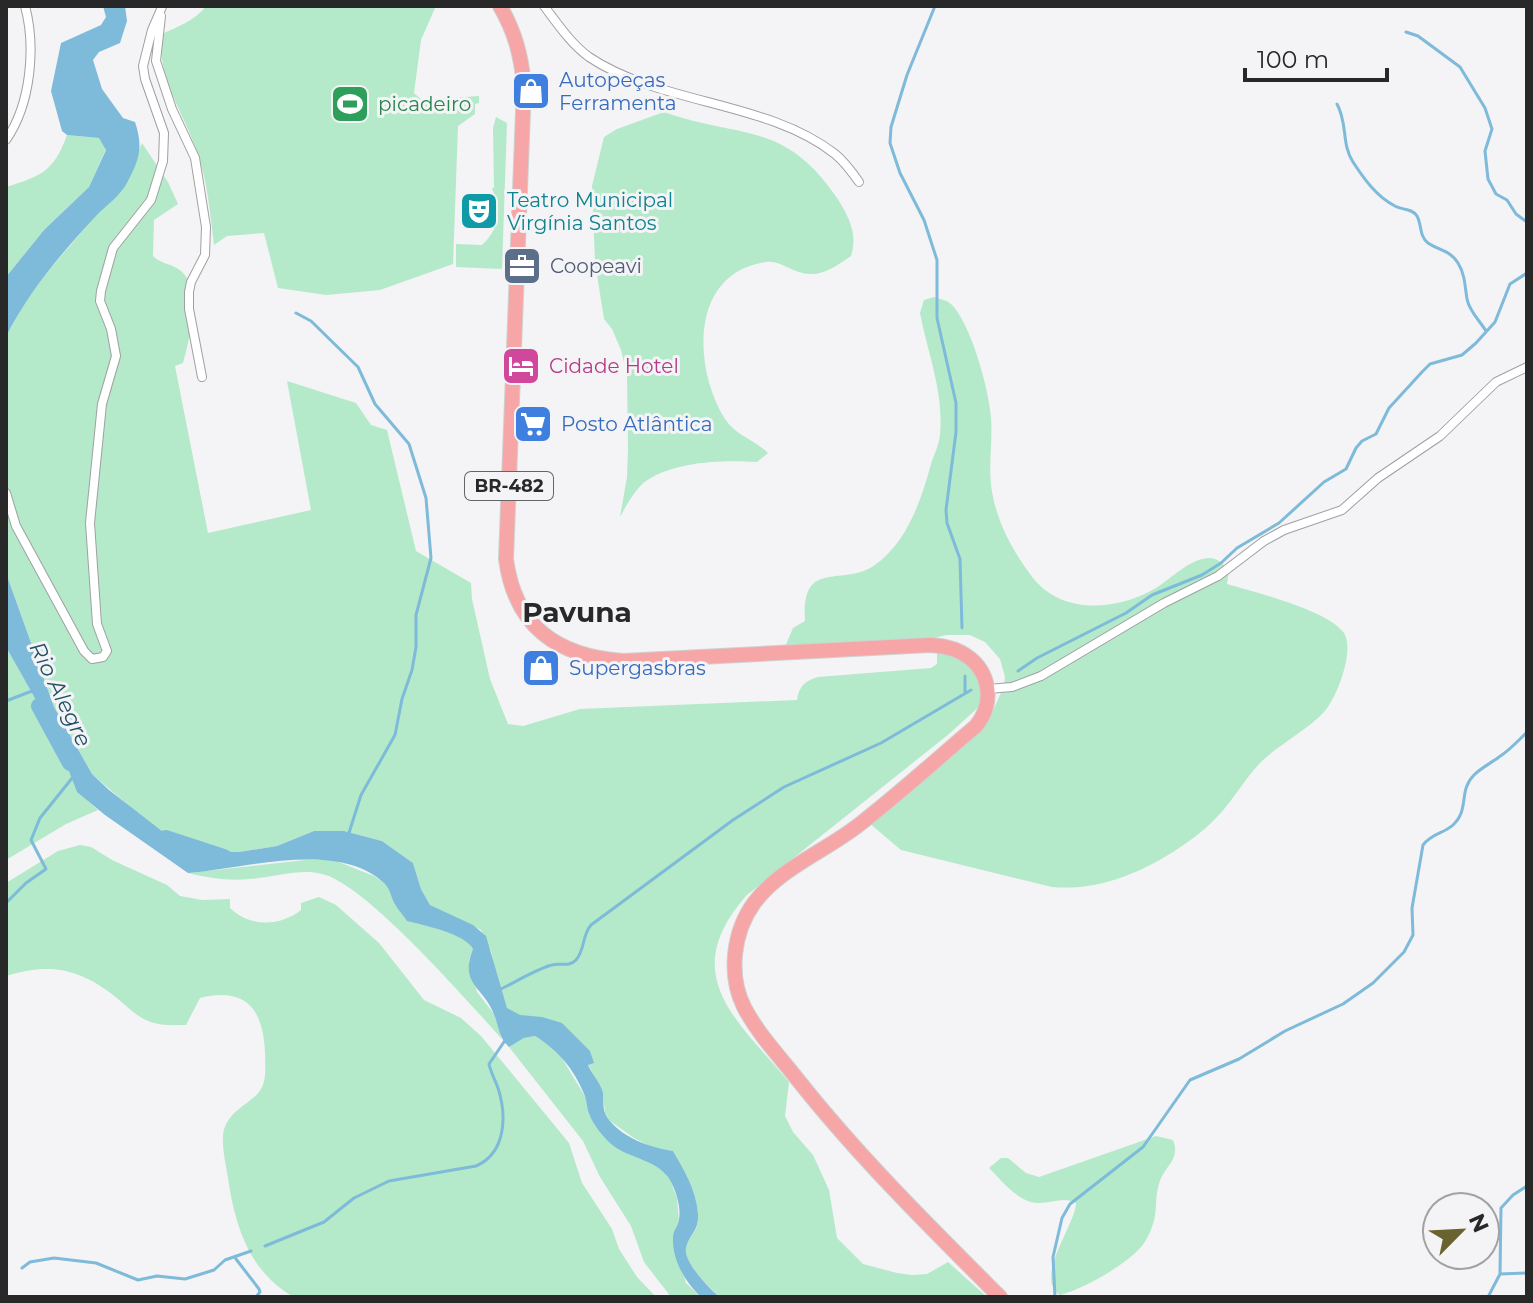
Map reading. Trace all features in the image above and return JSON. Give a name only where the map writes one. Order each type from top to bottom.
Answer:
[{"type":"highway","name":"BR-482","points":[[500,6],[514,34],[524,85],[506,559],[509,582],[518,604],[532,624],[566,649],[587,657],[623,661],[930,645],[949,647],[971,659],[988,689]]},
{"type":"highway","points":[[988,689],[989,703],[976,726],[858,826],[765,890],[745,918],[735,957],[737,985],[744,1006],[760,1031],[828,1117],[892,1188],[1000,1297]]},
{"type":"street","points":[[6,140],[21,111],[29,63],[30,38],[25,6]]},
{"type":"street","points":[[544,6],[575,45],[601,64],[698,102],[769,121],[793,131],[837,155],[859,182]]},
{"type":"street","points":[[162,7],[156,61],[165,93],[195,158],[206,227],[205,255],[189,292],[189,309],[202,377]]},
{"type":"street","points":[[6,493],[16,526],[84,651],[92,659],[103,657],[107,651],[97,624],[90,523],[102,404],[116,356],[111,329],[100,301],[113,248],[151,200],[163,161],[164,133],[143,66],[152,30],[162,7]]},
{"type":"street","points":[[988,689],[1012,687],[1041,676],[1164,603],[1218,576],[1264,541],[1284,530],[1342,510],[1378,478],[1440,436],[1496,382],[1527,367]]},
{"type":"green space","points":[[206,6],[436,6],[421,40],[414,93],[422,100],[479,96],[475,114],[458,126],[453,264],[380,290],[326,295],[278,288],[264,233],[227,236],[214,245],[201,164],[167,80],[161,50],[162,34],[192,19]]},
{"type":"green space","points":[[664,112],[759,136],[798,155],[837,198],[849,219],[853,248],[851,256],[815,274],[766,262],[741,270],[723,284],[711,303],[705,326],[707,374],[714,398],[729,425],[768,453],[757,462],[700,463],[658,474],[638,488],[620,517],[627,477],[627,375],[621,350],[604,319],[595,262],[592,186],[604,137]]},
{"type":"green space","points":[[496,117],[507,123],[502,269],[456,267],[456,244],[482,245],[498,219],[492,189]]},
{"type":"green space","points":[[67,135],[99,138],[106,149],[89,187],[44,230],[6,277],[6,187],[45,170],[57,157]]},
{"type":"green space","points":[[142,143],[168,182],[178,204],[154,220],[153,256],[181,271],[188,279],[191,290],[193,302],[188,342],[183,363],[175,366],[208,533],[311,510],[287,381],[356,403],[371,425],[387,430],[416,551],[471,583],[490,679],[508,724],[523,726],[580,709],[797,700],[803,685],[818,677],[931,668],[937,664],[937,654],[955,653],[978,665],[984,702],[949,734],[747,895],[726,923],[716,949],[715,972],[734,1016],[789,1082],[785,1116],[793,1132],[813,1155],[829,1190],[837,1238],[863,1264],[897,1273],[927,1274],[948,1262],[987,1297],[720,1297],[697,1274],[688,1259],[686,1246],[697,1226],[696,1199],[673,1151],[655,1149],[610,1121],[605,1113],[603,1094],[588,1064],[507,1008],[491,951],[481,930],[430,905],[413,863],[382,841],[344,831],[314,831],[277,846],[239,852],[198,851],[176,842],[92,774],[54,707],[6,573],[6,337],[25,302],[45,275],[96,215],[122,191]]},
{"type":"green space","points":[[934,297],[951,304],[972,341],[990,406],[990,477],[996,508],[1014,550],[1045,590],[1075,604],[1109,605],[1141,595],[1188,565],[1212,558],[1229,570],[1227,584],[1307,609],[1335,625],[1347,641],[1343,674],[1324,712],[1262,761],[1201,832],[1159,860],[1115,880],[1068,888],[1052,887],[901,850],[868,822],[968,740],[991,715],[1005,677],[1000,659],[985,642],[970,635],[946,635],[911,644],[785,647],[793,628],[805,621],[810,588],[817,581],[875,565],[896,545],[917,506],[940,435],[938,389],[920,313],[924,300]]},
{"type":"green space","points":[[6,647],[54,732],[77,791],[98,810],[66,824],[6,860]]},
{"type":"green space","points":[[80,845],[91,847],[167,885],[180,896],[202,900],[230,899],[230,908],[246,919],[265,922],[284,920],[301,910],[301,903],[319,897],[336,905],[379,943],[424,1000],[461,1018],[481,1036],[569,1143],[582,1183],[612,1229],[619,1249],[637,1277],[656,1297],[294,1297],[279,1287],[255,1261],[240,1230],[224,1151],[223,1135],[229,1119],[257,1094],[264,1081],[263,1037],[260,1023],[249,1004],[229,996],[200,998],[186,1025],[162,1025],[139,1016],[104,989],[78,975],[38,969],[6,976],[6,883],[58,851]]},
{"type":"green space","points":[[305,860],[334,860],[374,876],[388,886],[395,905],[418,924],[425,923],[469,943],[473,949],[469,960],[477,992],[494,1014],[502,1039],[416,946],[341,882],[313,872],[233,880],[188,873]]},
{"type":"green space","points":[[535,1036],[557,1050],[586,1098],[589,1115],[612,1145],[661,1168],[670,1180],[677,1198],[679,1221],[673,1236],[686,1283],[701,1297],[671,1297],[644,1262],[631,1226],[600,1177],[583,1141],[509,1047],[524,1038]]},
{"type":"green space","points":[[1156,1136],[1173,1140],[1175,1153],[1161,1178],[1154,1221],[1145,1242],[1133,1255],[1103,1276],[1060,1295],[1053,1287],[1053,1264],[1076,1203],[1067,1200],[1037,1203],[1023,1199],[989,1168],[1001,1158],[1008,1158],[1026,1173],[1039,1177]]},
{"type":"water","points":[[103,6],[125,6],[127,21],[120,43],[99,52],[93,60],[102,89],[123,118],[135,122],[139,138],[138,159],[125,186],[46,274],[24,304],[6,337],[6,277],[44,230],[89,187],[106,150],[99,138],[67,135],[62,131],[51,91],[61,43],[101,25],[106,17]]},
{"type":"water","points":[[6,573],[54,707],[92,774],[176,842],[198,851],[239,852],[277,846],[314,831],[344,831],[382,841],[413,863],[430,905],[473,925],[486,936],[507,1008],[520,1015],[562,1023],[590,1051],[594,1063],[588,1065],[602,1090],[604,1111],[613,1124],[637,1140],[673,1151],[686,1173],[697,1205],[697,1225],[687,1243],[686,1254],[698,1275],[720,1297],[701,1297],[681,1270],[673,1237],[679,1220],[679,1206],[667,1176],[605,1138],[588,1112],[576,1077],[551,1048],[535,1036],[524,1038],[509,1047],[505,1043],[489,1004],[471,978],[469,961],[473,949],[469,944],[443,931],[407,921],[385,884],[366,870],[343,863],[291,860],[188,873],[77,792],[54,732],[6,647]]},
{"type":"waterway","points":[[935,6],[907,75],[891,127],[890,143],[900,173],[924,220],[937,260],[937,318],[956,403],[956,432],[946,510],[947,523],[960,559],[962,628]]},
{"type":"waterway","points":[[1406,32],[1418,36],[1460,67],[1485,108],[1492,129],[1485,151],[1488,179],[1496,194],[1507,200],[1516,214],[1527,222]]},
{"type":"waterway","points":[[1337,104],[1353,162],[1382,198],[1415,213],[1428,243],[1455,259],[1462,272],[1470,308],[1486,331]]},
{"type":"waterway","points":[[1018,671],[1037,658],[1126,613],[1152,595],[1202,575],[1237,548],[1279,523],[1324,482],[1346,469],[1356,448],[1376,434],[1389,408],[1430,364],[1462,355],[1476,343],[1495,322],[1510,284],[1527,273]]},
{"type":"waterway","points":[[296,313],[311,321],[358,367],[375,404],[409,444],[426,498],[431,558],[416,615],[412,670],[395,735],[361,795],[348,836]]},
{"type":"waterway","points":[[965,676],[965,692]]},
{"type":"waterway","points":[[499,990],[546,967],[573,962],[581,952],[591,925],[733,820],[784,787],[881,743],[971,690]]},
{"type":"waterway","points":[[6,701],[32,691]]},
{"type":"waterway","name":"Rio Alegre","points":[[39,706],[70,763]]},
{"type":"waterway","points":[[1055,1297],[1053,1257],[1062,1218],[1070,1204],[1143,1147],[1190,1080],[1239,1059],[1285,1031],[1343,1004],[1373,983],[1404,952],[1413,935],[1412,908],[1423,845],[1458,819],[1466,787],[1474,775],[1527,732]]},
{"type":"waterway","points":[[6,903],[46,869],[31,840],[40,818],[73,777]]},
{"type":"waterway","name":"Rio Alegre","points":[[166,838],[224,857]]},
{"type":"waterway","points":[[265,1246],[324,1222],[354,1198],[389,1181],[476,1166],[486,1160],[499,1143],[503,1122],[501,1099],[489,1064],[506,1039]]},
{"type":"waterway","points":[[1488,1297],[1500,1274],[1501,1208],[1527,1186]]},
{"type":"waterway","points":[[22,1268],[30,1262],[54,1258],[96,1263],[138,1280],[157,1276],[185,1279],[214,1270],[225,1260],[251,1251]]},
{"type":"waterway","points":[[236,1259],[259,1289],[256,1297]]},
{"type":"waterway","points":[[1500,1274],[1527,1273]]},
{"type":"place","name":"Autopeças Ferramenta","points":[[531,91]]},
{"type":"place","name":"picadeiro","points":[[350,104]]},
{"type":"place","name":"Teatro Municipal Virgínia Santos","points":[[479,211]]},
{"type":"place","name":"Coopeavi","points":[[522,266]]},
{"type":"place","name":"Cidade Hotel","points":[[521,366]]},
{"type":"place","name":"Posto Atlântica","points":[[533,424]]},
{"type":"place","name":"Supergasbras","points":[[541,668]]},
{"type":"district","name":"Pavuna","points":[[577,612]]}]
